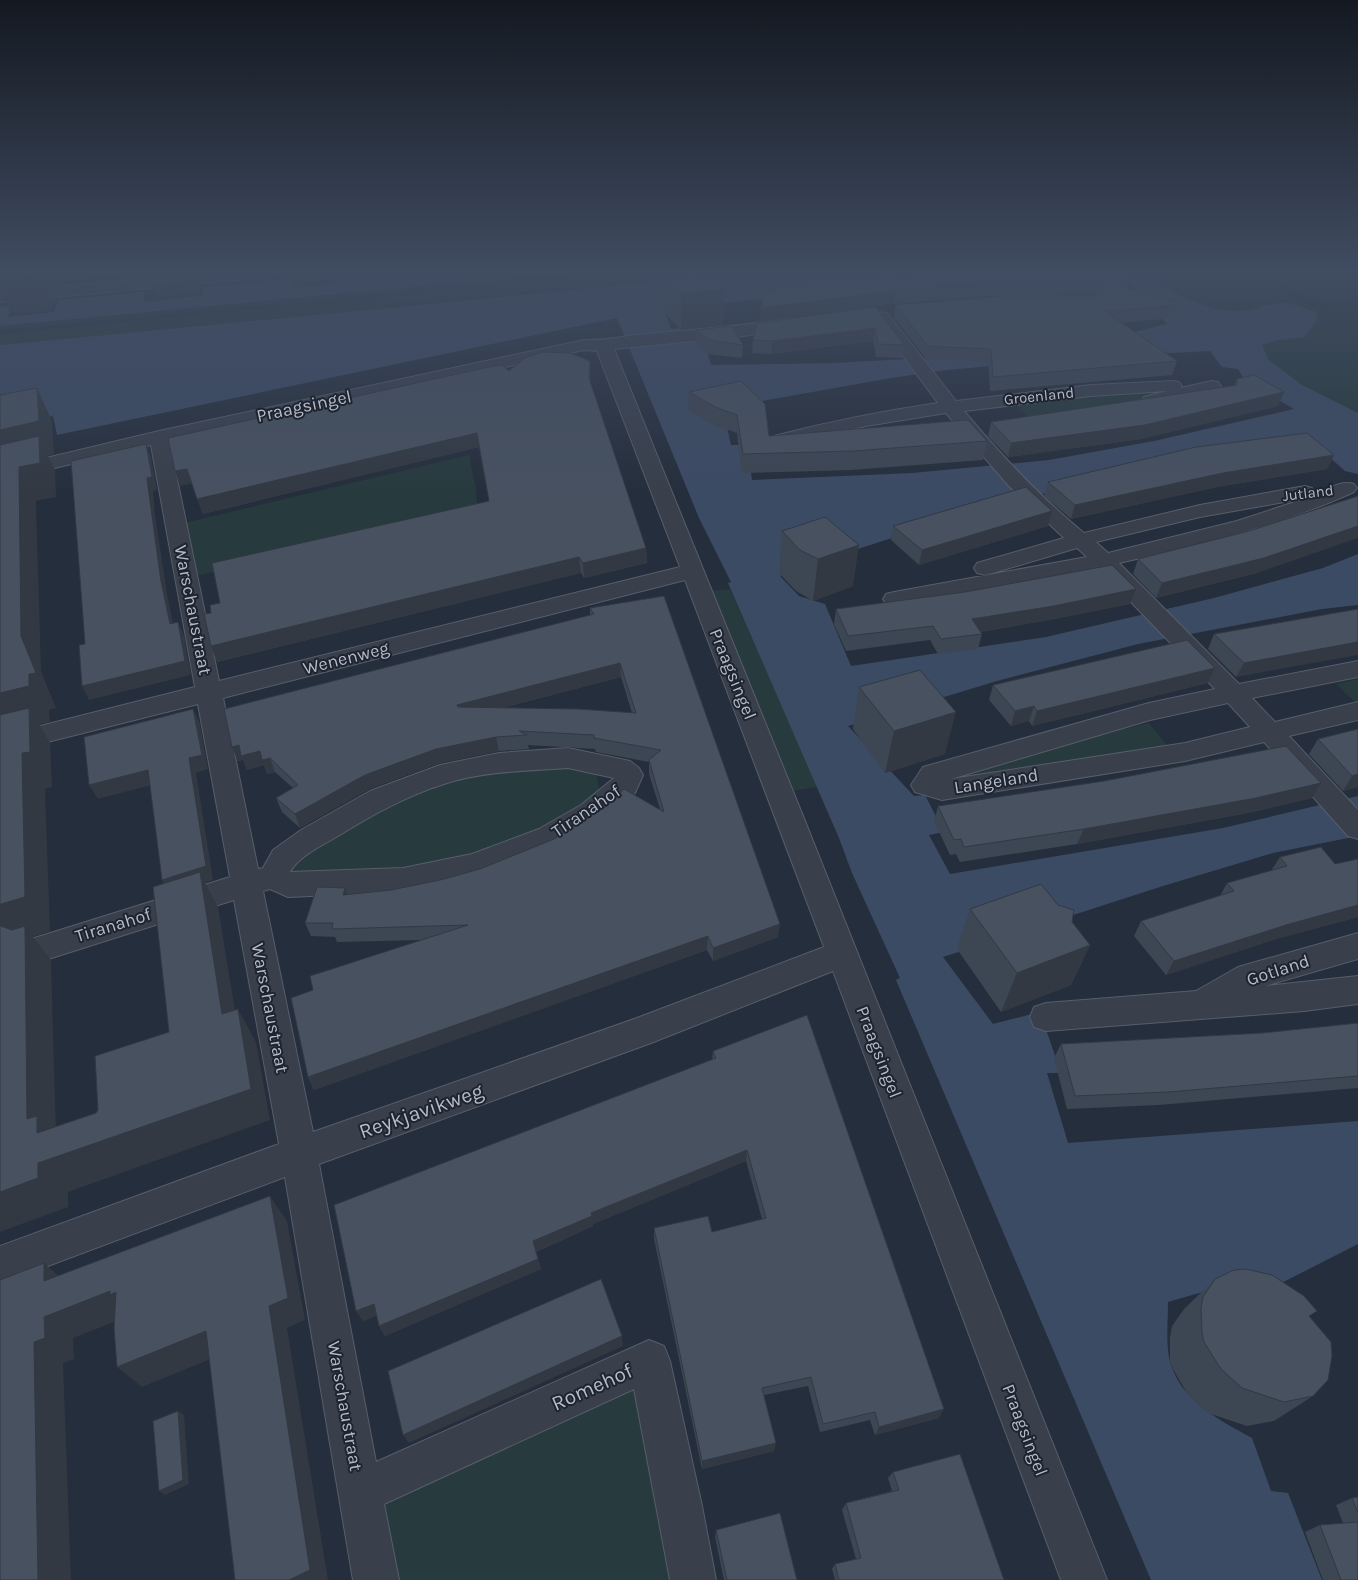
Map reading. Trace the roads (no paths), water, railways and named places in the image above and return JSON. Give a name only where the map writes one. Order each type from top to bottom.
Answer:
[{"type":"street","name":"Praagsingel","points":[[0,474],[159,437],[581,346]]},
{"type":"street","name":"Praagsingel","points":[[599,346],[604,346],[791,821],[1084,1580]]},
{"type":"street","points":[[902,346],[933,386],[995,460],[1038,505],[1104,561],[1235,693],[1358,828]]},
{"type":"street","name":"Groenland","points":[[870,438],[825,442],[781,440],[834,427],[951,407],[1052,394],[1159,386],[1212,386],[1173,397],[1118,406]]},
{"type":"street","name":"Warschaustraat","points":[[159,437],[209,692],[260,880],[299,1154],[376,1580]]},
{"type":"street","name":"Jutland","points":[[1347,488],[1311,505],[1224,531],[1104,561],[894,599],[951,578],[1080,540],[1200,510],[1293,493],[1347,488]]},
{"type":"street","name":"Wenenweg","points":[[0,745],[692,571]]},
{"type":"street","name":"Langeland","points":[[1358,670],[1235,693],[1149,712],[933,774],[925,784],[942,790],[1185,752],[1358,711]]},
{"type":"street","name":"Tiranahof","points":[[39,949],[260,880],[284,858],[311,838],[380,798],[440,775],[499,763],[568,758],[620,768],[629,775],[626,786],[591,812],[550,837],[475,865],[403,880],[288,885],[260,880]]},
{"type":"street","name":"Gotland","points":[[1203,1004],[1249,977],[1358,946]]},
{"type":"street","name":"Reykjavikweg","points":[[0,1265],[299,1154],[548,1067],[684,1014],[728,1000],[841,954]]},
{"type":"street","name":"Gotland","points":[[1046,1017],[1358,990]]},
{"type":"street","name":"Romehof","points":[[360,1492],[648,1361],[680,1506],[692,1580]]},
{"type":"water","points":[[0,346],[484,346],[57,435],[53,416],[0,426]]},
{"type":"water","points":[[628,346],[706,346],[711,365],[834,363],[926,358],[1026,346],[1262,346],[1269,360],[1302,385],[1358,413],[1358,474],[1345,471],[1312,442],[1176,465],[1095,481],[976,512],[897,536],[780,576],[799,596],[825,604],[851,666],[1046,637],[1214,598],[1323,568],[1358,554],[1358,605],[1322,609],[1138,644],[997,681],[848,726],[914,796],[925,795],[944,832],[929,835],[950,874],[1223,828],[1358,796],[1358,836],[1273,853],[1163,886],[943,957],[993,1024],[1040,1012],[1061,1073],[1047,1073],[1068,1143],[1358,1121],[1358,1244],[1254,1297],[1213,1289],[1168,1302],[1167,1337],[1169,1357],[1181,1385],[1190,1397],[1213,1415],[1252,1438],[1271,1491],[1288,1493],[1322,1580],[1151,1580],[896,980],[900,978],[852,873],[839,838],[728,583],[731,582],[699,518]],"holes":[[[1210,351],[1222,367],[1238,369],[1245,381],[1294,409],[1154,441],[1049,460],[912,473],[752,480],[747,445],[731,445],[727,427],[751,403],[947,370],[1078,358]]]}]
